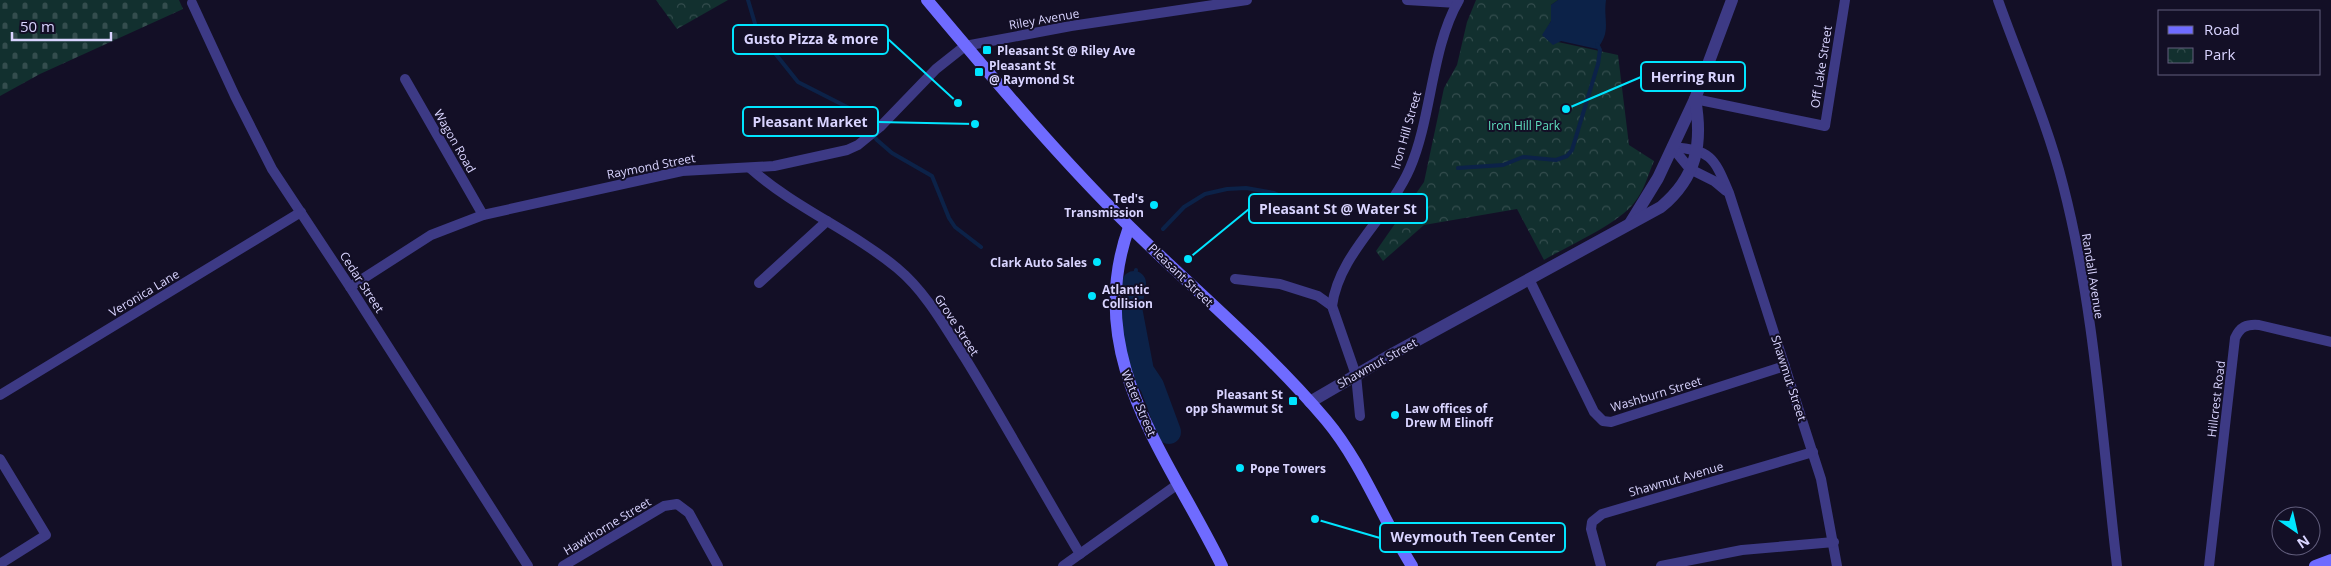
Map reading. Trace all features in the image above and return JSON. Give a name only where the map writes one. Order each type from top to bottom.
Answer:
[{"type":"main road","name":"Pleasant Street","points":[[927,0],[1055,149],[1129,226],[1310,402],[1345,447],[1412,566]]},
{"type":"main road","name":"Water Street","points":[[1129,226],[1120,253],[1116,276],[1120,350],[1130,387],[1178,484],[1222,566]]},
{"type":"main road","points":[[2315,566],[2331,560]]},
{"type":"street","name":"Riley Avenue","points":[[965,46],[1071,26],[1247,0]]},
{"type":"street","name":"Iron Hill Street","points":[[1332,306],[1340,275],[1385,212],[1410,167],[1446,33],[1458,1],[1407,0]]},
{"type":"street","points":[[1672,147],[1695,99],[1732,0]]},
{"type":"street","name":"Off Lake Street","points":[[1695,99],[1825,126],[1845,0]]},
{"type":"street","name":"Randall Avenue","points":[[1998,0],[2046,130],[2068,205],[2087,315],[2117,566]]},
{"type":"street","name":"Cedar Street","points":[[192,3],[272,169],[350,287],[528,566]]},
{"type":"street","name":"Raymond Street","points":[[350,287],[431,235],[483,216],[682,171],[774,166],[826,156],[858,145],[880,127],[936,70],[965,46]]},
{"type":"street","name":"Wagon Road","points":[[405,78],[483,216]]},
{"type":"street","points":[[1694,160],[1698,118],[1695,99]]},
{"type":"street","name":"Shawmut Street","points":[[1672,147],[1694,160],[1714,181],[1729,193]]},
{"type":"street","name":"Shawmut Street","points":[[1672,147],[1694,160],[1712,159],[1729,193],[1813,452],[1838,566]]},
{"type":"street","name":"Shawmut Street","points":[[1628,225],[1647,200],[1672,147]]},
{"type":"street","name":"Shawmut Street","points":[[1310,402],[1529,278],[1650,214],[1670,199],[1694,160]]},
{"type":"street","name":"Grove Street","points":[[750,168],[775,190],[898,268],[924,296],[991,400],[1080,554]]},
{"type":"street","name":"Veronica Lane","points":[[0,395],[301,212]]},
{"type":"street","points":[[759,283],[828,222]]},
{"type":"street","name":"Washburn Street","points":[[1529,278],[1594,412],[1603,421],[1610,422],[1785,366]]},
{"type":"street","points":[[1235,279],[1280,284],[1318,296],[1332,306],[1356,375],[1360,416]]},
{"type":"street","name":"Hillcrest Road","points":[[2209,566],[2235,338],[2239,330],[2248,325],[2258,325],[2331,342]]},
{"type":"street","name":"Shawmut Avenue","points":[[1601,566],[1592,536],[1592,522],[1602,514],[1640,501],[1813,452]]},
{"type":"street","points":[[0,459],[46,535],[0,564]]},
{"type":"street","points":[[1063,566],[1178,484]]},
{"type":"street","name":"Hawthorne Street","points":[[563,566],[664,506],[677,504],[689,513],[718,566]]},
{"type":"street","points":[[1662,566],[1742,550],[1834,542]]},
{"type":"green space","points":[[0,0],[179,0],[183,9],[40,74],[0,96]]},
{"type":"green space","points":[[656,0],[728,0],[677,29]]},
{"type":"green space","name":"Iron Hill Park","points":[[1476,0],[1558,0],[1551,5],[1551,21],[1543,36],[1558,42],[1618,55],[1629,145],[1654,161],[1646,183],[1627,211],[1605,227],[1544,260],[1517,209],[1424,225],[1383,261],[1376,251],[1424,182],[1444,88],[1457,65],[1467,22]]},
{"type":"water","points":[[1558,0],[1606,0],[1606,31],[1602,43],[1597,49],[1561,41],[1553,45],[1542,35],[1551,21],[1551,5]]},
{"type":"waterway","points":[[748,0],[756,27],[762,37],[798,82],[853,110],[877,140],[892,153],[932,176],[949,218],[955,227],[981,247]]},
{"type":"waterway","points":[[1458,168],[1503,165],[1523,157],[1556,160],[1567,156],[1572,150],[1598,64],[1600,50],[1597,44]]},
{"type":"waterway","points":[[1163,229],[1184,207],[1205,194],[1227,189],[1246,188],[1274,193],[1297,203],[1338,214],[1348,213],[1364,204]]},
{"type":"waterway","points":[[1130,282],[1134,283],[1136,270]]},
{"type":"waterway","points":[[1134,283],[1130,308],[1142,371],[1152,386],[1169,432]]},
{"type":"place","name":"Pleasant St @ Riley Ave","points":[[987,50]]},
{"type":"place","name":"Pleasant St @ Raymond St","points":[[979,72]]},
{"type":"place","name":"Gusto Pizza & more","points":[[958,103]]},
{"type":"place","name":"Herring Run","points":[[1566,109]]},
{"type":"place","name":"Pleasant Market","points":[[975,124]]},
{"type":"place","name":"Ted's Transmission","points":[[1154,205]]},
{"type":"place","name":"Pleasant St @ Water St","points":[[1188,259]]},
{"type":"place","name":"Clark Auto Sales","points":[[1097,262]]},
{"type":"place","name":"Atlantic Collision","points":[[1092,296]]},
{"type":"place","name":"Pleasant St opp Shawmut St","points":[[1293,401]]},
{"type":"place","name":"Law offices of Drew M Elinoff","points":[[1395,415]]},
{"type":"place","name":"Pope Towers","points":[[1240,468]]},
{"type":"place","name":"Weymouth Teen Center","points":[[1315,519]]}]
